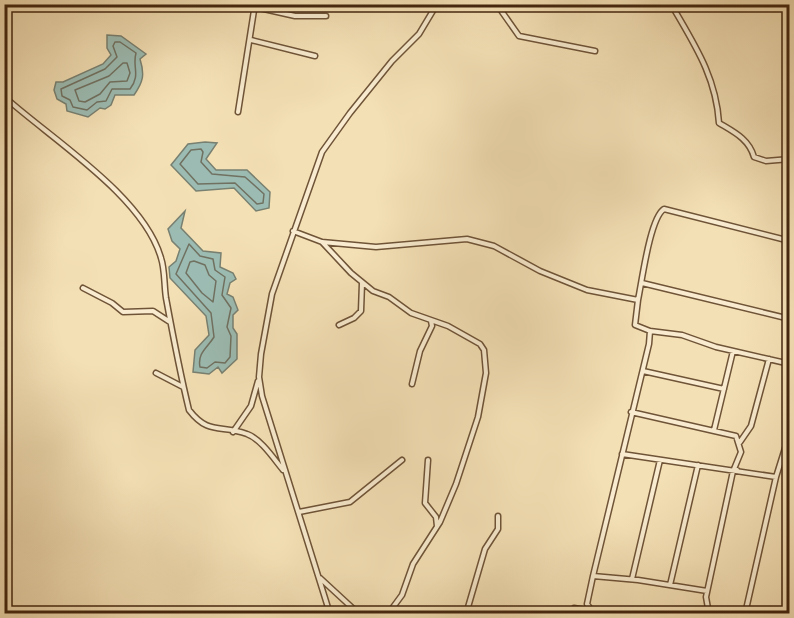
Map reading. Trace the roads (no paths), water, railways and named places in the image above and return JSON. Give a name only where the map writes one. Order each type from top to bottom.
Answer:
[{"type":"street","points":[[233,432],[251,406],[259,377],[272,294],[322,152],[350,112],[392,61],[419,34],[437,4]]},
{"type":"street","points":[[481,4],[500,9],[519,36],[595,51]]},
{"type":"street","points":[[671,4],[698,48],[717,92],[719,123],[744,139],[751,147],[753,157],[766,160],[789,159]]},
{"type":"street","points":[[238,112],[255,6],[295,16],[326,16]]},
{"type":"street","points":[[251,40],[315,56]]},
{"type":"street","points":[[4,93],[7,99],[120,194],[138,216],[162,258],[170,322],[183,387],[189,410],[196,420],[210,429],[248,434],[285,473]]},
{"type":"street","points":[[789,241],[664,208],[660,211],[654,226],[635,325],[650,331],[682,335],[733,351],[789,364]]},
{"type":"street","points":[[293,231],[322,242],[376,247],[467,239],[494,246],[540,271],[587,290],[638,300]]},
{"type":"street","points":[[322,242],[337,260],[362,282],[411,313],[448,326],[480,344],[486,361],[478,417],[469,449],[448,504],[413,564],[402,595],[388,614]]},
{"type":"street","points":[[339,325],[354,318],[361,311],[362,282]]},
{"type":"street","points":[[642,283],[789,319]]},
{"type":"street","points":[[83,288],[112,303],[123,312],[153,311],[170,322]]},
{"type":"street","points":[[412,384],[420,351],[432,326],[431,320]]},
{"type":"street","points":[[592,611],[587,604],[631,412],[643,371],[650,331]]},
{"type":"street","points":[[714,430],[733,351]]},
{"type":"street","points":[[744,472],[734,469],[741,452],[740,442],[751,426],[769,359]]},
{"type":"street","points":[[643,371],[724,389]]},
{"type":"street","points":[[156,373],[183,387]]},
{"type":"street","points":[[259,377],[285,473],[330,614]]},
{"type":"street","points":[[631,412],[731,434],[740,442]]},
{"type":"street","points":[[745,614],[776,477],[788,443],[789,432]]},
{"type":"street","points":[[622,454],[776,477]]},
{"type":"street","points":[[299,512],[350,502],[402,460]]},
{"type":"street","points":[[428,460],[425,503],[435,516],[437,526]]},
{"type":"street","points":[[632,579],[660,460]]},
{"type":"street","points":[[670,585],[698,465]]},
{"type":"street","points":[[709,614],[706,601],[707,591],[734,471]]},
{"type":"street","points":[[466,614],[485,549],[498,529],[498,516]]},
{"type":"street","points":[[593,576],[632,579],[707,591]]},
{"type":"street","points":[[319,578],[359,614]]},
{"type":"street","points":[[786,614],[789,598]]},
{"type":"street","points":[[568,614],[574,608],[601,614]]},
{"type":"water","points":[[107,35],[121,36],[146,54],[140,59],[143,74],[139,86],[134,95],[115,95],[111,105],[105,109],[100,108],[88,117],[67,111],[66,104],[57,99],[54,90],[56,82],[63,82],[103,64],[111,55],[107,48]]},
{"type":"water","points":[[217,143],[206,159],[216,170],[247,170],[270,192],[269,208],[256,211],[234,188],[196,191],[171,165],[188,144]]},
{"type":"water","points":[[185,211],[181,228],[203,251],[221,253],[220,267],[233,273],[236,279],[230,283],[227,294],[233,297],[238,310],[233,315],[233,328],[237,334],[237,359],[222,373],[218,367],[209,374],[193,372],[195,350],[209,335],[206,316],[170,278],[169,267],[176,261],[180,249],[172,241],[168,229]]}]
